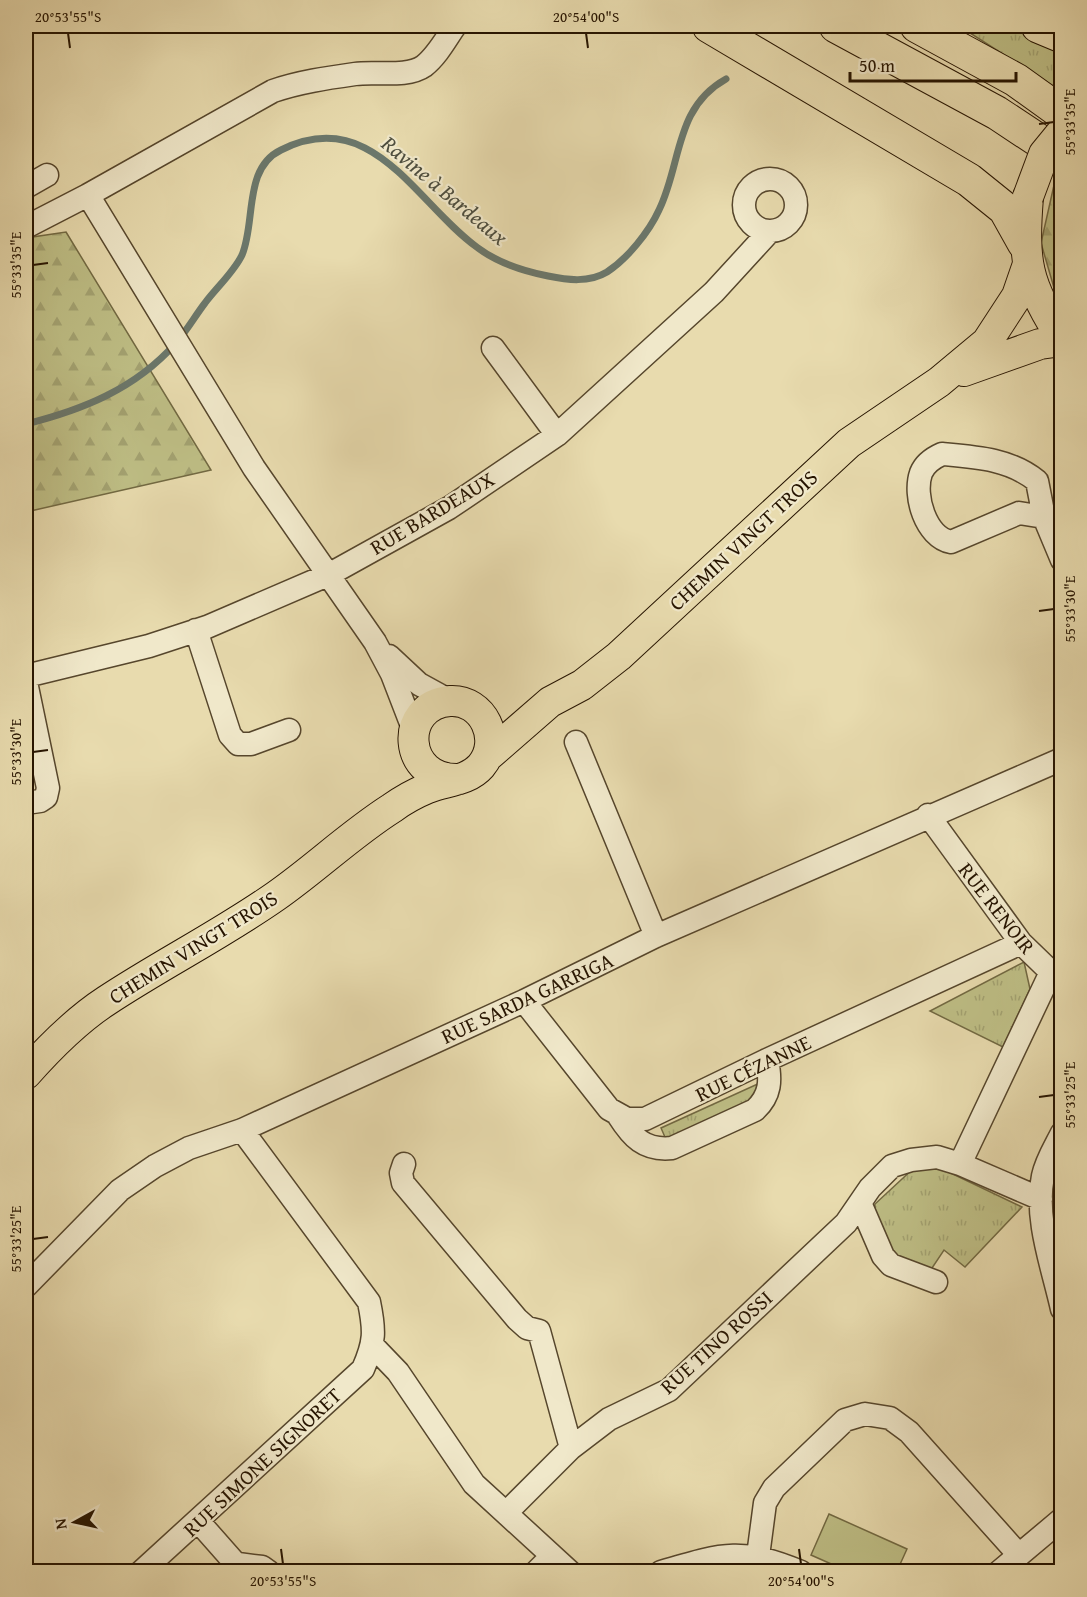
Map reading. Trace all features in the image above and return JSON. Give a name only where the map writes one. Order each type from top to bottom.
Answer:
[{"type":"highway","points":[[709,26],[969,180],[1005,209],[1026,255]]},
{"type":"highway","points":[[836,26],[987,107],[1062,156]]},
{"type":"highway","points":[[917,26],[1016,80],[1062,113]]},
{"type":"highway","points":[[1038,26],[1062,36]]},
{"type":"main road","points":[[1062,132],[1044,154],[1028,197],[1026,255],[1040,306],[1062,340]]},
{"type":"main road","name":"CHEMIN VINGT TROIS","points":[[26,1074],[104,1002],[276,896],[364,826],[429,788],[476,771],[488,756],[550,702],[582,685],[619,656],[849,443],[939,382],[987,342],[1017,296],[1026,255]]},
{"type":"main road","name":"CHEMIN VINGT TROIS","points":[[939,382],[991,359],[1040,344],[1062,340]]},
{"type":"main road","name":"CHEMIN VINGT TROIS","points":[[364,826],[408,770],[418,722],[431,707],[464,706],[511,711],[550,702]]},
{"type":"main road","points":[[464,706],[488,727],[490,746],[488,756]]},
{"type":"main road","points":[[414,740],[423,767],[439,777],[459,779]]},
{"type":"street","points":[[26,227],[273,91],[292,85],[356,74],[401,72],[422,68],[455,26]]},
{"type":"street","points":[[26,187],[47,175]]},
{"type":"street","points":[[87,195],[254,468],[330,574],[375,642],[392,674],[414,740]]},
{"type":"street","name":"RUE BARDEAUX","points":[[26,676],[149,646],[196,630],[330,574],[449,508],[557,435],[714,292],[769,232]]},
{"type":"street","points":[[493,348],[557,435]]},
{"type":"street","points":[[1046,523],[1019,513],[951,542],[942,540],[932,533],[928,524],[921,500],[921,474],[927,464],[942,454],[1011,464],[1037,481],[1046,523],[1062,560]]},
{"type":"street","points":[[196,630],[230,735],[238,744],[251,744],[289,730]]},
{"type":"street","points":[[375,642],[419,684],[464,706]]},
{"type":"street","points":[[26,682],[48,788],[46,797],[40,801],[26,803]]},
{"type":"street","points":[[576,742],[656,936]]},
{"type":"street","name":"RUE SARDA GARRIGA","points":[[26,1286],[120,1191],[155,1166],[189,1148],[242,1130],[524,1001],[656,936],[928,815],[1062,759]]},
{"type":"street","name":"RUE RENOIR","points":[[928,815],[1021,943],[1056,972],[960,1164]]},
{"type":"street","name":"RUE CÉZANNE","points":[[618,1115],[636,1120],[645,1119],[1021,943]]},
{"type":"street","points":[[524,1001],[609,1109],[618,1115],[630,1135],[643,1145],[658,1150],[672,1148],[755,1110],[765,1101],[770,1087],[767,1060]]},
{"type":"street","points":[[242,1130],[369,1302],[374,1327],[373,1346],[398,1372],[474,1484],[506,1513],[544,1564],[570,1572]]},
{"type":"street","points":[[1062,1133],[1047,1164],[1041,1199],[1043,1223],[1062,1309]]},
{"type":"street","name":"RUE TINO ROSSI","points":[[506,1513],[572,1448],[609,1419],[669,1390],[846,1223],[861,1205],[870,1188],[892,1166],[911,1160],[937,1157],[960,1164],[1041,1199]]},
{"type":"street","points":[[404,1164],[401,1173],[403,1183],[517,1319],[527,1328],[539,1331],[572,1448]]},
{"type":"street","points":[[861,1205],[883,1256],[891,1265],[936,1282]]},
{"type":"street","name":"RUE SIMONE SIGNORET","points":[[141,1572],[363,1369],[373,1346]]},
{"type":"street","points":[[758,1556],[765,1503],[774,1488],[845,1420],[865,1414],[890,1418],[909,1432],[1009,1566],[1062,1519]]},
{"type":"street","points":[[198,1521],[241,1568],[262,1567],[269,1572]]},
{"type":"street","points":[[661,1572],[709,1558],[758,1556],[801,1572]]},
{"type":"green space","points":[[959,26],[1021,26],[1061,49],[1061,91]]},
{"type":"green space","points":[[1056,176],[1062,181],[1061,312],[1041,243]]},
{"type":"green space","points":[[66,232],[211,470],[26,512],[26,238]]},
{"type":"green space","points":[[1024,962],[1030,989],[1003,1047],[930,1011]]},
{"type":"green space","points":[[762,1082],[760,1096],[668,1144],[661,1128]]},
{"type":"green space","points":[[934,1165],[1022,1207],[965,1267],[944,1250],[930,1271],[895,1255],[874,1217],[875,1204],[915,1167]]},
{"type":"green space","points":[[829,1514],[907,1549],[897,1571],[847,1571],[811,1555]]},
{"type":"waterway","name":"Ravine à Bardeaux","points":[[26,424],[67,412],[106,396],[143,374],[175,344],[239,261],[246,242],[256,182],[269,158],[281,150],[313,139],[342,140],[367,149],[391,165],[456,229],[486,253],[529,272],[563,279],[593,278],[615,267],[643,236],[659,210],[688,121],[697,105],[709,91],[726,79]]}]
